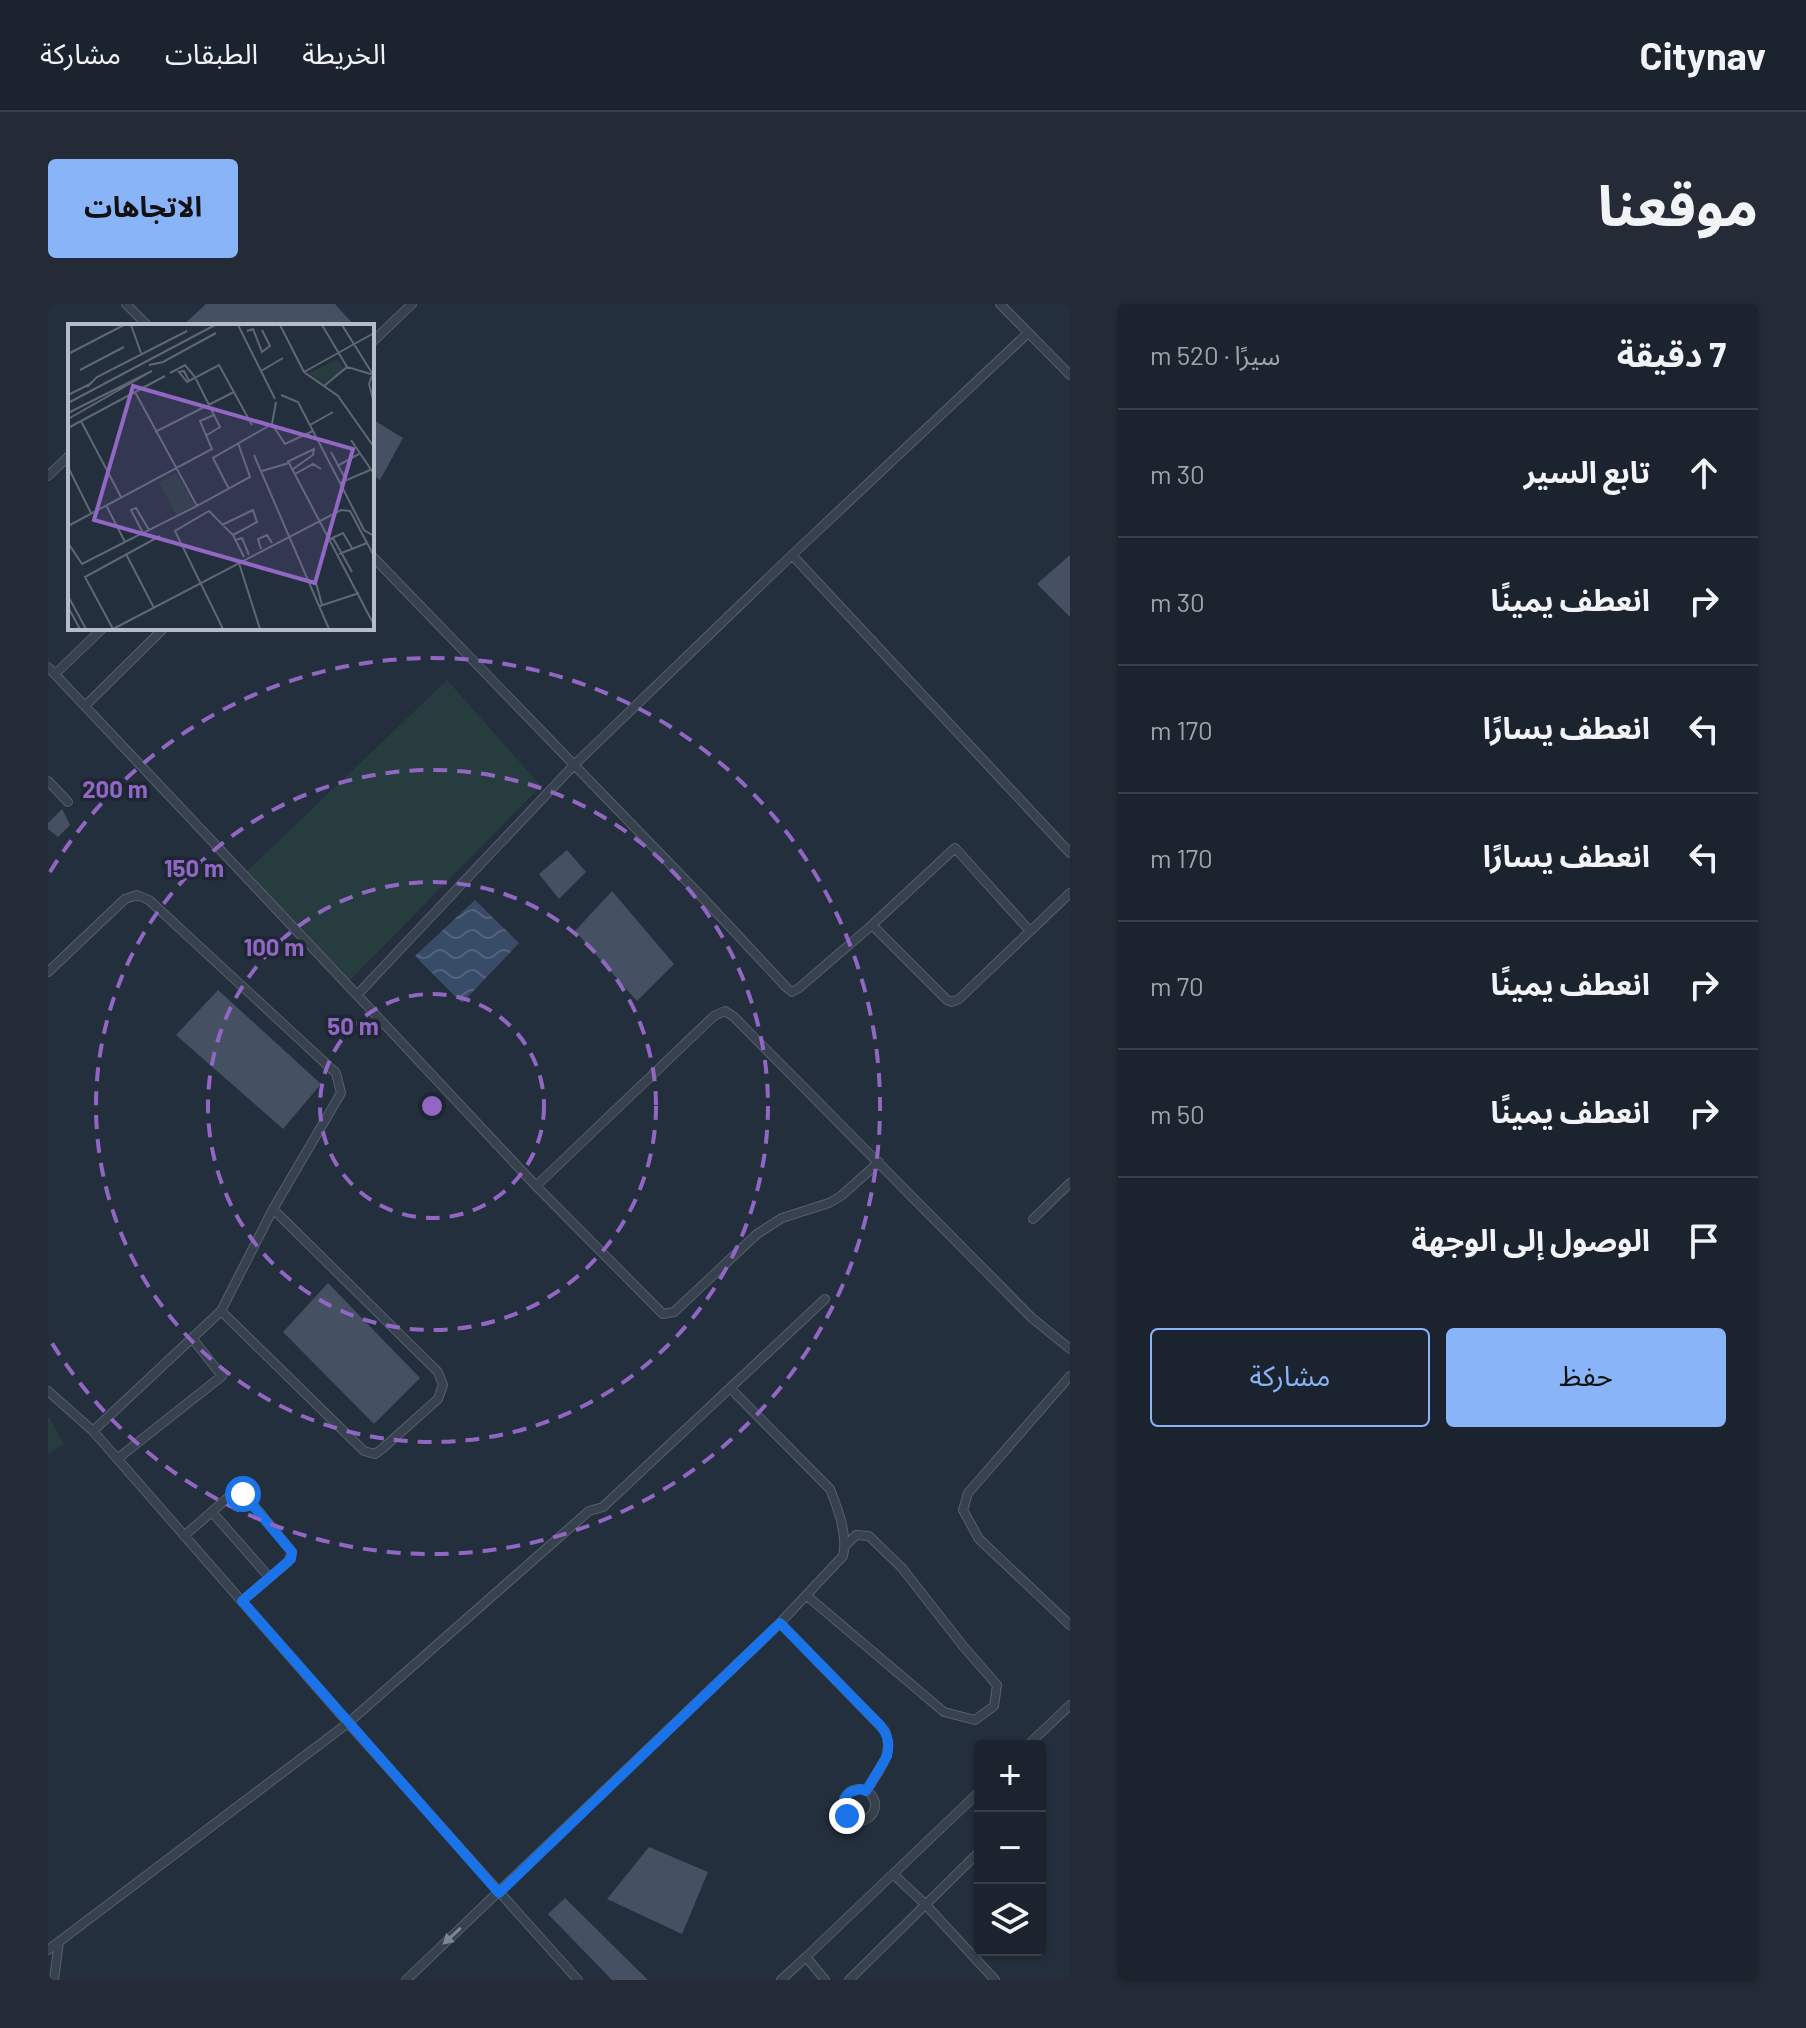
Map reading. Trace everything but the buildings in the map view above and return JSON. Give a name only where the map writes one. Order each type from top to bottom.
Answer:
[{"type":"lane","points":[[126,304],[146,324]]},
{"type":"lane","points":[[374,340],[412,304]]},
{"type":"lane","points":[[1000,304],[1070,375]]},
{"type":"lane","points":[[357,995],[574,765],[1028,333]]},
{"type":"lane","points":[[48,476],[68,457]]},
{"type":"lane","points":[[792,555],[1070,853]]},
{"type":"lane","points":[[374,558],[792,992],[872,925],[955,848],[1030,931]]},
{"type":"lane","points":[[101,630],[51,670],[536,1186],[663,1314],[674,1312],[757,1234],[782,1218],[841,1196],[879,1162]]},
{"type":"lane","points":[[85,706],[162,630]]},
{"type":"lane","points":[[48,781],[68,802]]},
{"type":"lane","points":[[872,925],[952,1002],[959,999],[1070,893]]},
{"type":"lane","points":[[48,972],[125,899],[137,895],[149,900],[336,1073],[341,1093],[273,1209],[221,1311],[93,1431]]},
{"type":"lane","points":[[536,1186],[714,1016],[725,1011],[1032,1318],[1070,1349]]},
{"type":"lane","points":[[1033,1219],[1070,1183]]},
{"type":"lane","points":[[221,1311],[364,1451],[375,1454],[438,1399],[443,1385],[438,1372],[273,1209]]},
{"type":"lane","points":[[48,1950],[348,1723],[589,1511],[603,1507],[825,1299]]},
{"type":"lane","points":[[117,1459],[222,1376],[192,1338]]},
{"type":"lane","points":[[1070,1376],[968,1493],[963,1510],[979,1539],[1070,1625]]},
{"type":"lane","points":[[406,1980],[780,1623],[843,1556],[846,1545],[830,1489],[730,1388]]},
{"type":"lane","points":[[50,1398],[93,1431],[578,1980]]},
{"type":"lane","points":[[184,1536],[234,1493],[246,1496],[292,1552],[291,1559],[242,1601]]},
{"type":"lane","points":[[212,1512],[269,1577]]},
{"type":"lane","points":[[806,1595],[944,1712],[975,1720],[994,1706],[997,1685],[902,1568],[869,1536],[856,1535],[846,1545]]},
{"type":"lane","points":[[780,1623],[885,1731],[889,1743],[887,1756],[866,1791]]},
{"type":"lane","points":[[1033,1740],[1070,1705]]},
{"type":"lane","points":[[781,1980],[974,1797]]},
{"type":"lane","points":[[849,1980],[974,1857]]},
{"type":"lane","points":[[893,1874],[995,1980]]},
{"type":"lane","points":[[54,1980],[59,1942]]},
{"type":"lane","points":[[806,1957],[825,1980]]},
{"type":"green space","points":[[447,680],[541,786],[349,981],[244,874]]},
{"type":"green space","points":[[48,1418],[64,1444],[48,1454]]},
{"type":"water","points":[[475,900],[519,943],[462,1003],[415,956]]},
{"type":"route","points":[[243,1494],[292,1552],[291,1559],[242,1601],[499,1893],[780,1623],[881,1726],[888,1737],[887,1756],[866,1791],[855,1790],[843,1800],[847,1816]]}]
